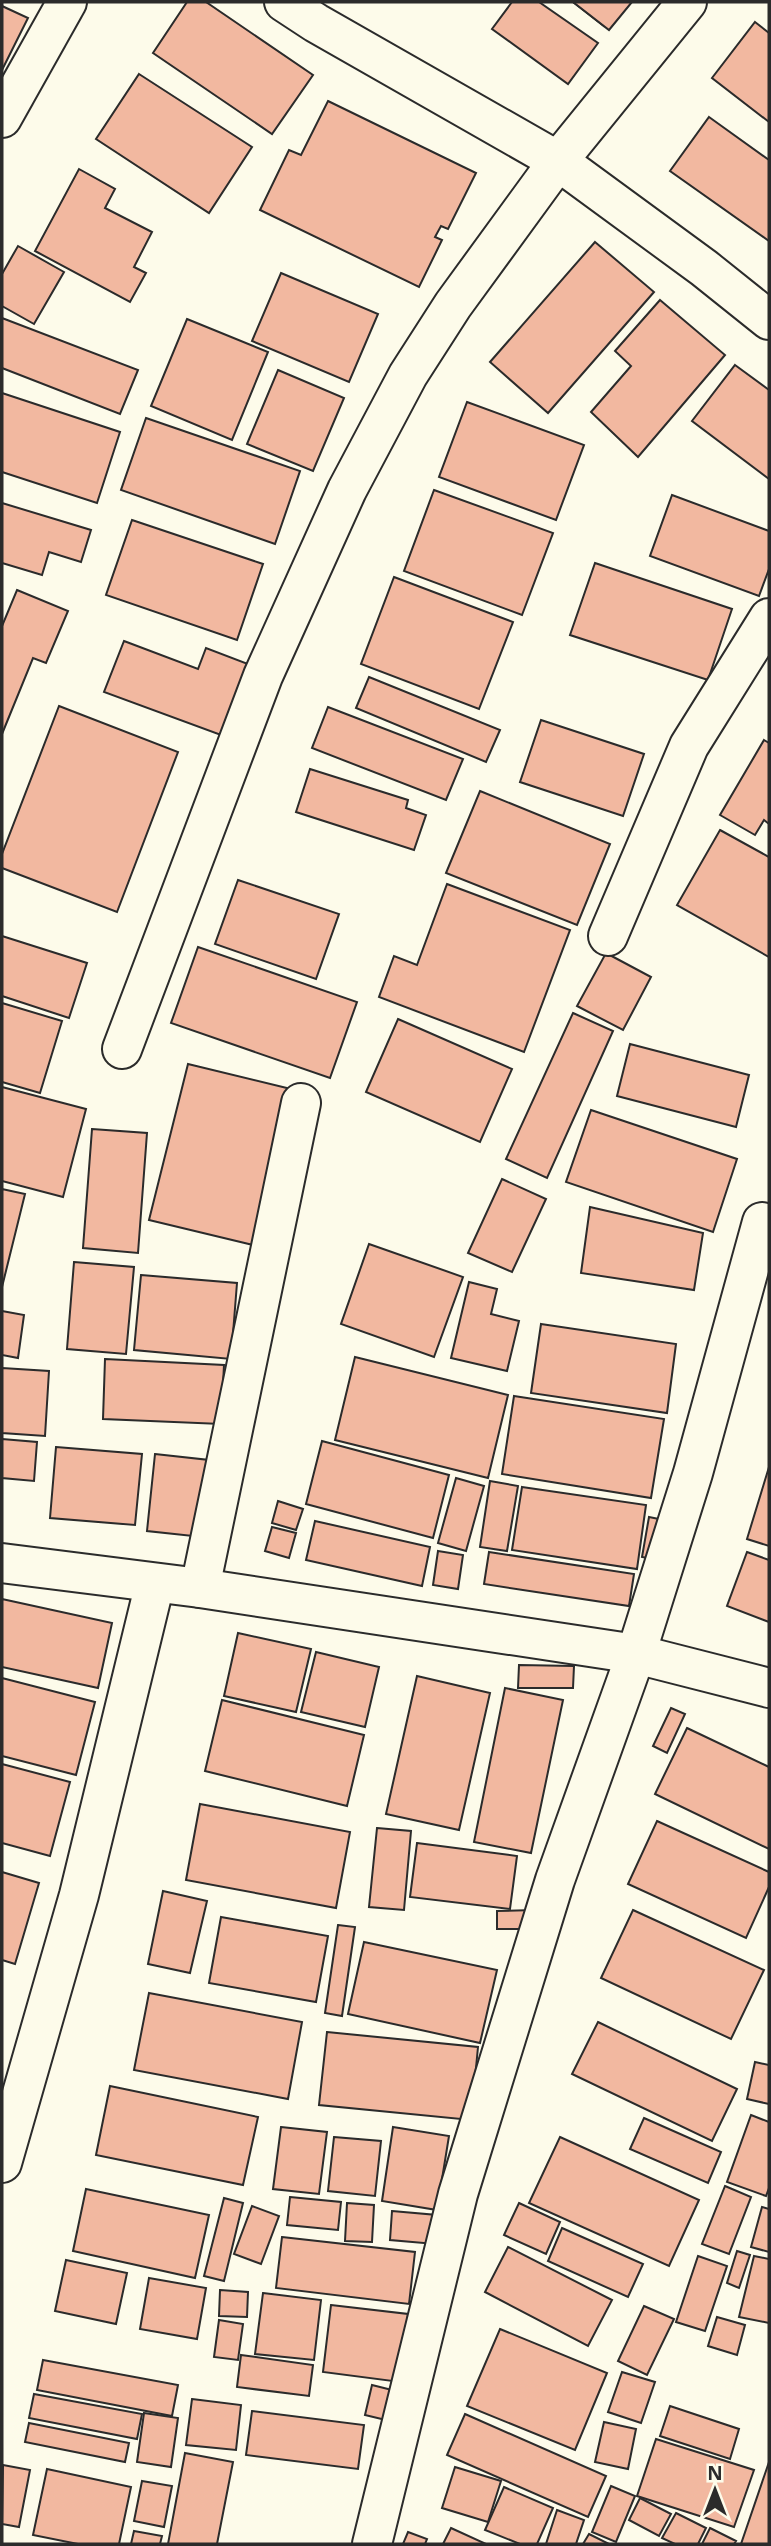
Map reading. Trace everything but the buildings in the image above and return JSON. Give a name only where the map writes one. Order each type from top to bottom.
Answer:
[{"type":"street","points":[[2,118],[67,2]]},
{"type":"street","points":[[284,2],[316,23],[558,161],[704,268],[769,320]]},
{"type":"street","points":[[122,1049],[263,676],[347,490],[408,374],[453,305],[558,161],[687,2]]},
{"type":"street","points":[[608,936],[689,746],[769,618]]},
{"type":"street","points":[[200,1588],[301,1103]]},
{"type":"street","points":[[372,2544],[458,2194],[555,1880],[636,1654],[693,1473],[762,1222]]},
{"type":"street","points":[[2,1563],[200,1588],[636,1654],[769,1688]]},
{"type":"street","points":[[2,2163],[79,1895],[155,1583]]}]
